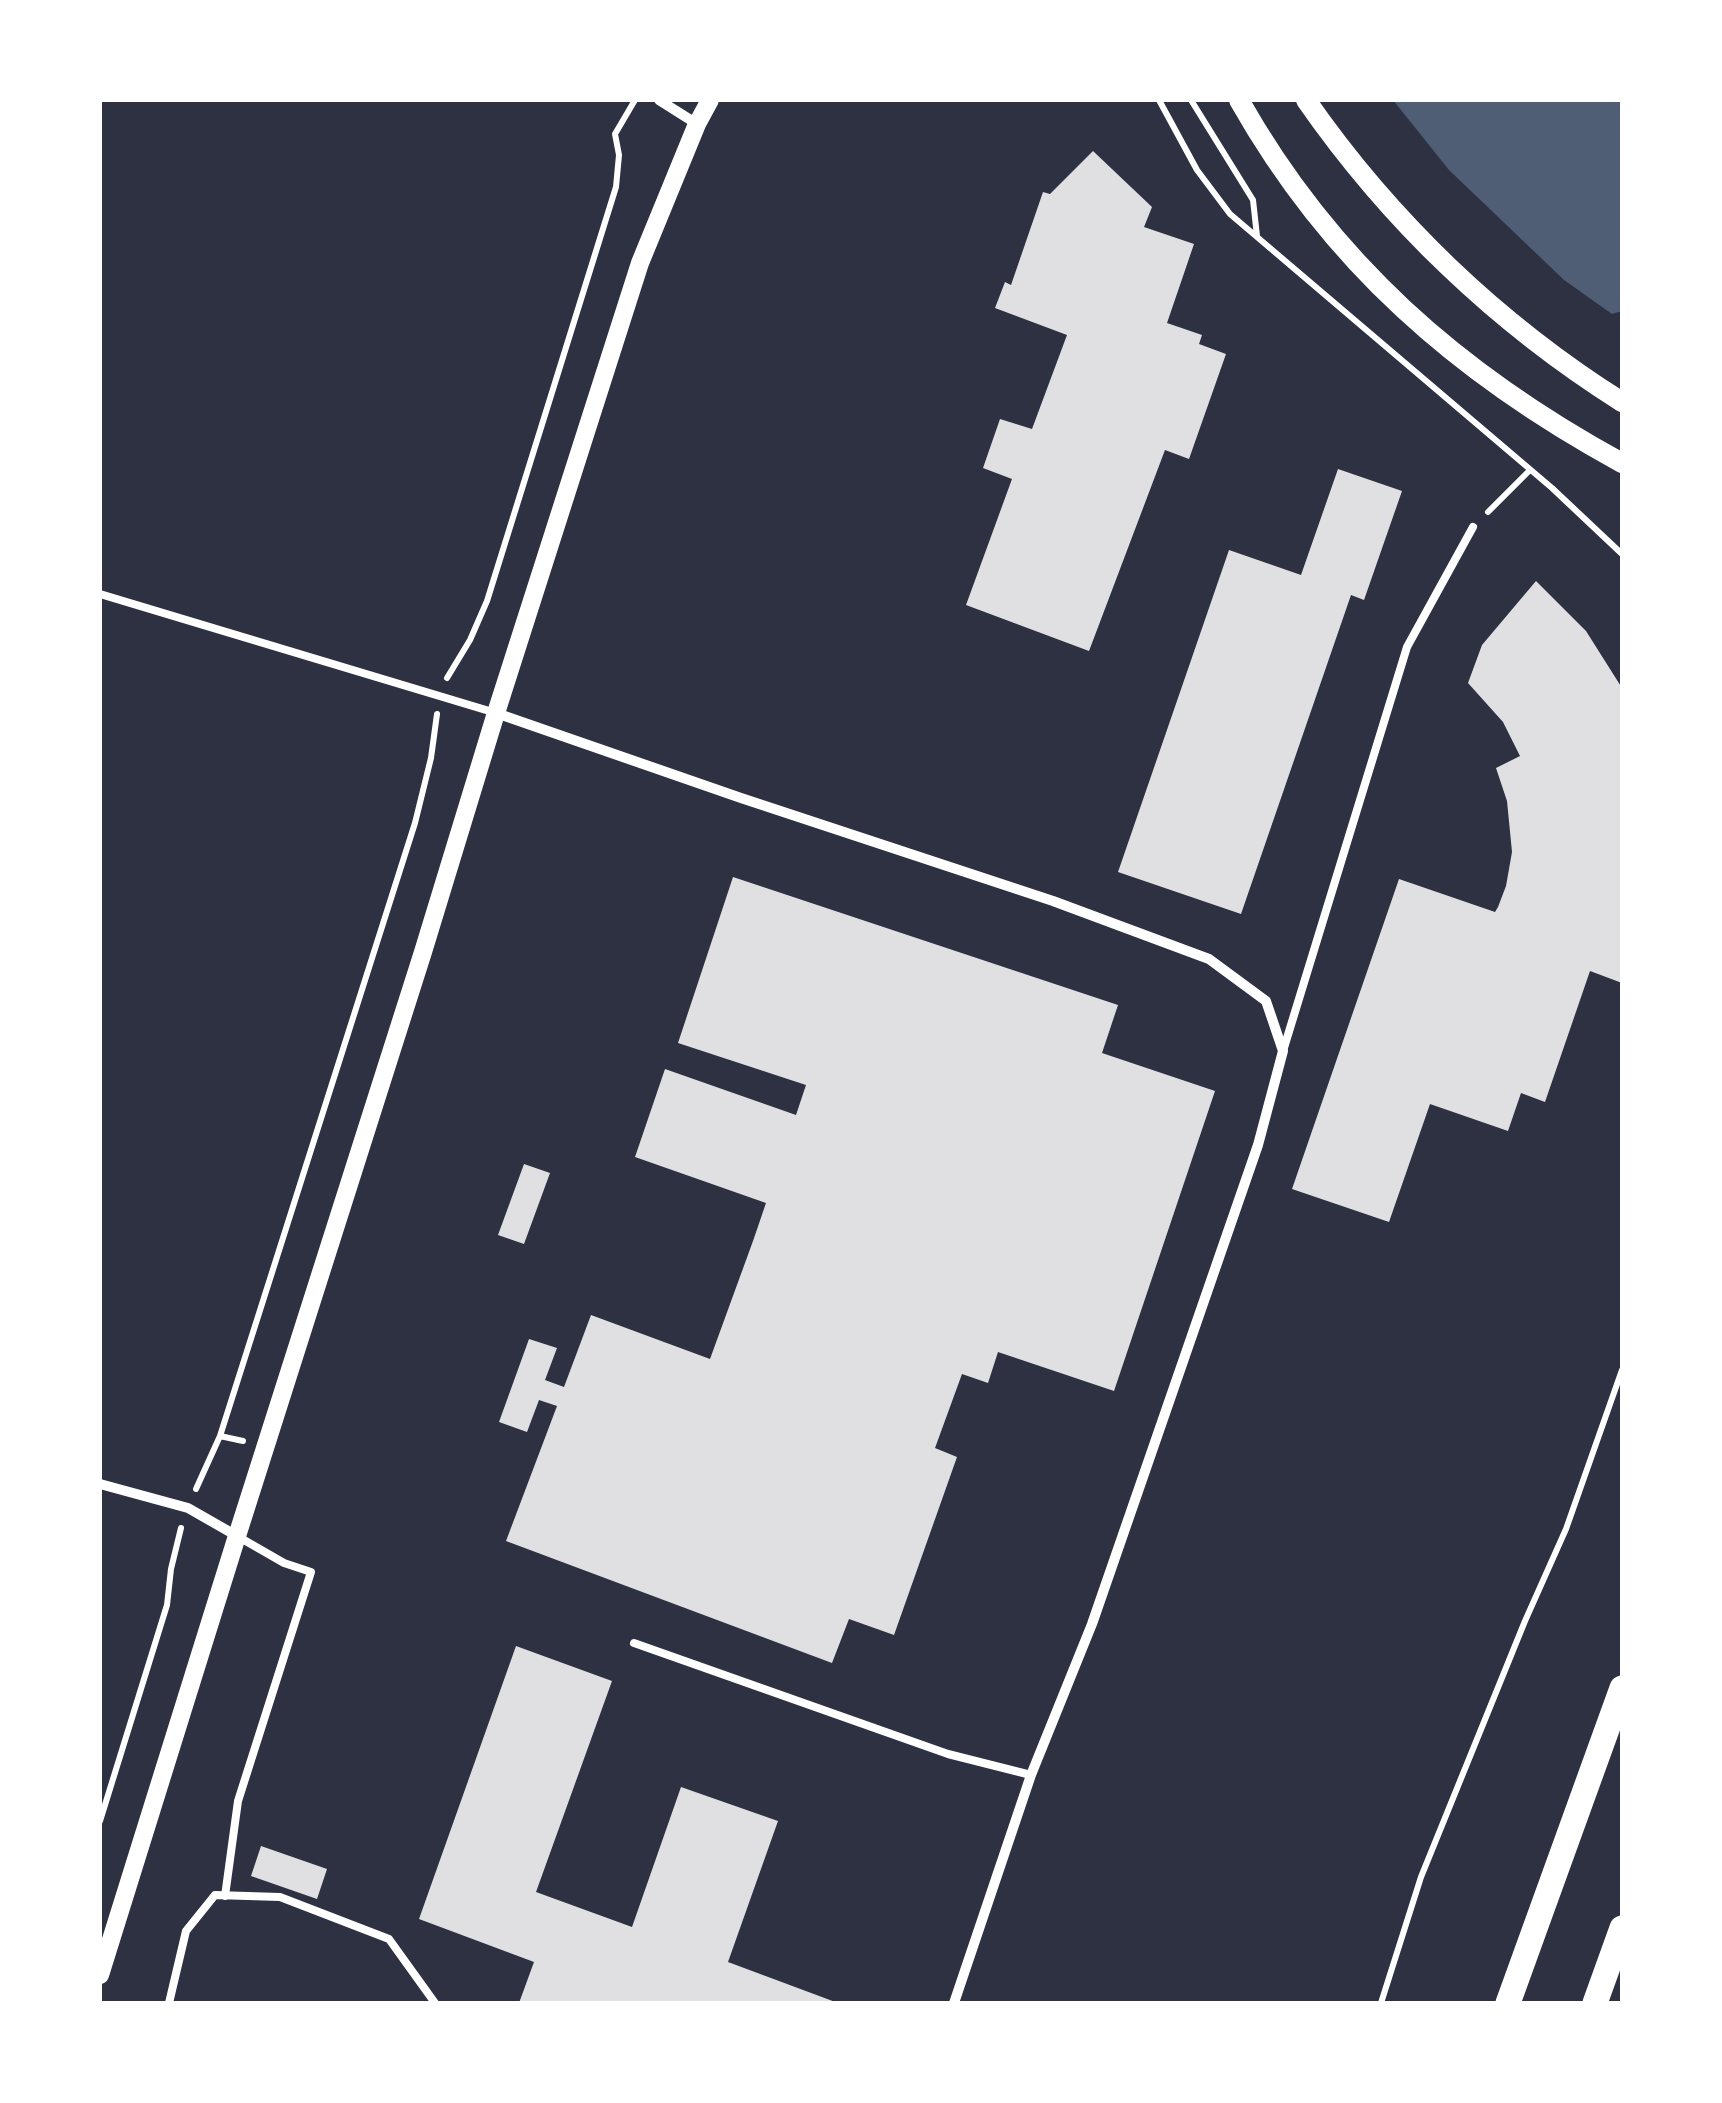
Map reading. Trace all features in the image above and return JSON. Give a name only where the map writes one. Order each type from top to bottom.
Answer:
[{"type":"main road","points":[[1239,100],[1333,237],[1371,278],[1470,367],[1622,476]]},
{"type":"main road","points":[[1306,100],[1368,181],[1444,262],[1530,338],[1622,402]]},
{"type":"main road","points":[[1532,409],[1622,463]]},
{"type":"main road","points":[[1508,2003],[1622,1688]]},
{"type":"main road","points":[[1595,2003],[1622,1928]]},
{"type":"street","points":[[659,100],[697,124]]},
{"type":"street","points":[[100,1975],[640,263],[710,100]]},
{"type":"street","points":[[496,713],[1053,901],[1209,959],[1266,1001],[1283,1051],[1258,1146],[1099,1606],[1031,1775],[954,2003]]},
{"type":"street","points":[[100,1484],[188,1508],[237,1536]]},
{"type":"lane","points":[[1283,1051],[1407,648],[1472,527]]},
{"type":"lane","points":[[100,594],[496,713]]},
{"type":"lane","points":[[225,1896],[238,1801],[310,1572],[284,1563],[237,1536]]},
{"type":"lane","points":[[634,1643],[948,1754],[1031,1775]]},
{"type":"lane","points":[[169,2003],[186,1931],[215,1895],[280,1897],[388,1939],[436,2003]]},
{"type":"path","points":[[100,1820],[166,1605],[170,1569],[188,1508],[220,1436],[409,842],[442,696],[449,674],[487,602],[616,186],[620,164],[615,134],[635,100]]},
{"type":"path","points":[[1159,100],[1196,170],[1230,214],[1530,470],[1622,554]]},
{"type":"path","points":[[1191,100],[1253,200],[1257,238]]},
{"type":"path","points":[[1472,527],[1530,470]]},
{"type":"path","points":[[1380,2003],[1421,1878],[1566,1529],[1622,1370]]},
{"type":"water","points":[[1393,100],[1622,100],[1622,311],[1612,314],[1564,280],[1449,170]]},
{"type":"building","points":[[1093,151],[1152,207],[1144,227],[1194,244],[1167,323],[1202,335],[1199,344],[1226,354],[1189,459],[1165,450],[1089,651],[966,605],[1012,479],[983,468],[1000,419],[1032,429],[1067,335],[995,308],[1005,282],[1011,285],[1043,192],[1050,194]]},
{"type":"building","points":[[1338,469],[1402,491],[1364,600],[1351,595],[1241,914],[1118,872],[1229,550],[1301,575]]},
{"type":"building","points":[[1536,581],[1586,631],[1622,688],[1622,983],[1590,971],[1545,1102],[1521,1093],[1508,1131],[1430,1104],[1389,1222],[1292,1189],[1399,879],[1495,912],[1498,907],[1512,852],[1507,801],[1496,768],[1520,756],[1503,722],[1468,683],[1482,645]]},
{"type":"building","points":[[733,877],[1118,1005],[1102,1053],[1215,1091],[1114,1391],[998,1352],[988,1383],[962,1374],[935,1448],[957,1457],[894,1635],[849,1619],[832,1663],[506,1541],[557,1406],[539,1400],[527,1432],[499,1422],[529,1339],[557,1348],[545,1380],[564,1387],[591,1315],[710,1359],[766,1203],[635,1157],[665,1069],[796,1115],[806,1085],[678,1043]]},
{"type":"building","points":[[524,1164],[550,1173],[524,1244],[498,1235]]},
{"type":"building","points":[[516,1646],[612,1681],[536,1892],[632,1927],[681,1787],[778,1821],[728,1962],[838,2003],[519,2003],[534,1962],[419,1919]]},
{"type":"building","points":[[261,1846],[327,1869],[317,1899],[251,1876]]}]
